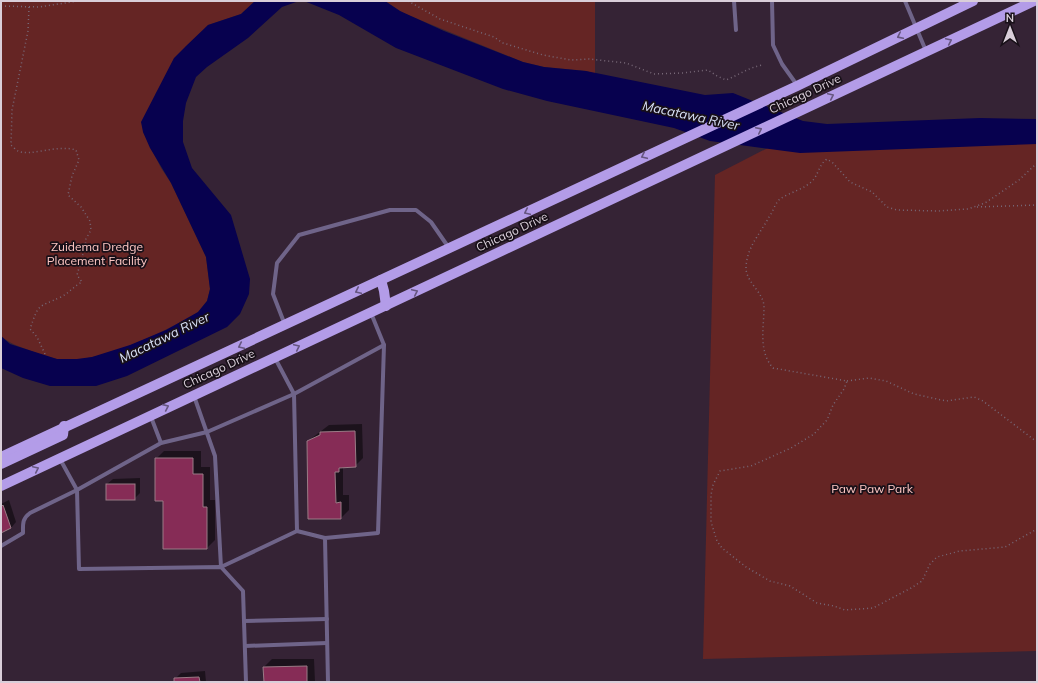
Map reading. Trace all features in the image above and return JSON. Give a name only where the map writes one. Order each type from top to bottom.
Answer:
[{"type":"main road","name":"Chicago Drive","points":[[1,457],[64,426],[286,325],[679,139],[797,86],[973,1]]},
{"type":"main road","name":"Chicago Drive","points":[[1,486],[1034,1]]},
{"type":"main road","points":[[381,280],[386,306]]},
{"type":"main road","points":[[1,464],[63,435],[64,426]]},
{"type":"lane","points":[[734,1],[736,30]]},
{"type":"lane","points":[[772,1],[773,45],[782,64],[797,86]]},
{"type":"lane","points":[[905,1],[926,52]]},
{"type":"lane","points":[[286,325],[273,294],[277,263],[299,235],[390,210],[416,210],[432,222],[449,248]]},
{"type":"lane","points":[[59,458],[77,490],[79,569],[221,567],[297,531],[325,538],[378,533],[384,345],[371,313]]},
{"type":"lane","points":[[1,546],[23,534],[23,522],[25,517],[30,513],[77,490],[161,443],[206,432],[294,394],[384,345]]},
{"type":"lane","points":[[274,358],[294,394],[297,531]]},
{"type":"lane","points":[[194,395],[215,456],[221,567],[243,591],[246,682]]},
{"type":"lane","points":[[150,415],[161,443]]},
{"type":"lane","points":[[325,538],[328,682]]},
{"type":"lane","points":[[244,621],[327,619]]},
{"type":"lane","points":[[245,646],[327,643]]},
{"type":"path","points":[[1,6],[30,7],[78,1]]},
{"type":"path","points":[[408,1],[445,20],[494,37],[503,43],[553,57],[571,60],[589,58],[626,64],[654,74],[708,70],[726,80],[737,76],[744,70],[763,65]]},
{"type":"path","points":[[30,7],[28,31],[12,110],[11,145],[18,151],[25,153],[59,148],[76,150],[79,160],[72,176],[68,195],[81,207],[84,215],[90,221],[91,230],[86,238],[77,275],[82,282],[60,297],[44,303],[36,310],[30,329],[37,337],[45,354]]},
{"type":"path","points":[[1037,205],[976,207],[938,211],[897,210],[887,207],[872,192],[850,182],[833,163],[827,159],[821,163],[814,179],[778,200],[754,241],[750,250],[746,270],[749,280],[756,288],[764,306],[762,326],[764,354],[766,361],[773,368],[847,381],[869,378],[886,382],[914,394],[946,401],[974,397],[983,401],[1037,442]]},
{"type":"path","points":[[976,207],[985,203],[1019,180],[1037,163]]},
{"type":"path","points":[[847,381],[844,389],[833,405],[827,420],[814,434],[791,448],[751,466],[720,470],[713,485],[711,522],[717,540],[722,548],[755,572],[770,580],[790,586],[817,603],[834,606],[845,610],[873,608],[922,580],[930,564],[937,557],[965,551],[1005,547],[1037,529]]},
{"type":"green space","name":"Zuidema Dredge Placement Facility","points":[[1,1],[255,1],[241,14],[208,25],[166,77],[156,93],[143,132],[161,168],[171,183],[206,257],[210,289],[207,301],[198,312],[189,318],[125,348],[90,358],[73,360],[57,359],[40,354],[15,345],[1,336]]},
{"type":"green space","points":[[385,1],[595,1],[595,74],[586,71],[544,67],[523,62],[403,13]]},
{"type":"green space","name":"Paw Paw Park","points":[[1037,134],[1037,651],[703,659],[715,175],[791,136]]},
{"type":"water","name":"Macatawa River","points":[[255,1],[299,1],[282,7],[248,38],[207,67],[196,77],[186,103],[183,121],[183,142],[192,168],[231,215],[250,279],[249,294],[240,314],[227,327],[127,376],[96,386],[50,386],[23,378],[1,368],[1,336],[10,344],[57,359],[92,357],[130,345],[166,330],[198,312],[207,301],[210,289],[206,257],[171,183],[150,148],[143,132],[141,122],[174,58],[208,25],[241,14]]},
{"type":"water","name":"Macatawa River","points":[[304,1],[385,1],[400,11],[444,31],[523,62],[544,67],[586,71],[705,95],[733,93],[803,121],[827,124],[980,118],[1037,119],[1037,144],[800,153],[710,141],[674,128],[547,101],[503,89],[396,48],[339,15]]},
{"type":"building","points":[[355,431],[356,467],[339,468],[339,472],[335,472],[336,503],[341,502],[341,519],[308,519],[307,441],[320,435],[320,432]]},
{"type":"building","points":[[155,458],[193,458],[193,474],[203,474],[203,507],[207,507],[207,549],[163,549],[163,501],[155,501]]},
{"type":"building","points":[[106,484],[135,484],[135,500],[106,500]]},
{"type":"building","points":[[3,505],[11,528],[1,533],[1,507]]},
{"type":"building","points":[[307,666],[307,682],[264,682],[263,667]]},
{"type":"building","points":[[199,677],[200,682],[174,682],[174,678]]}]
